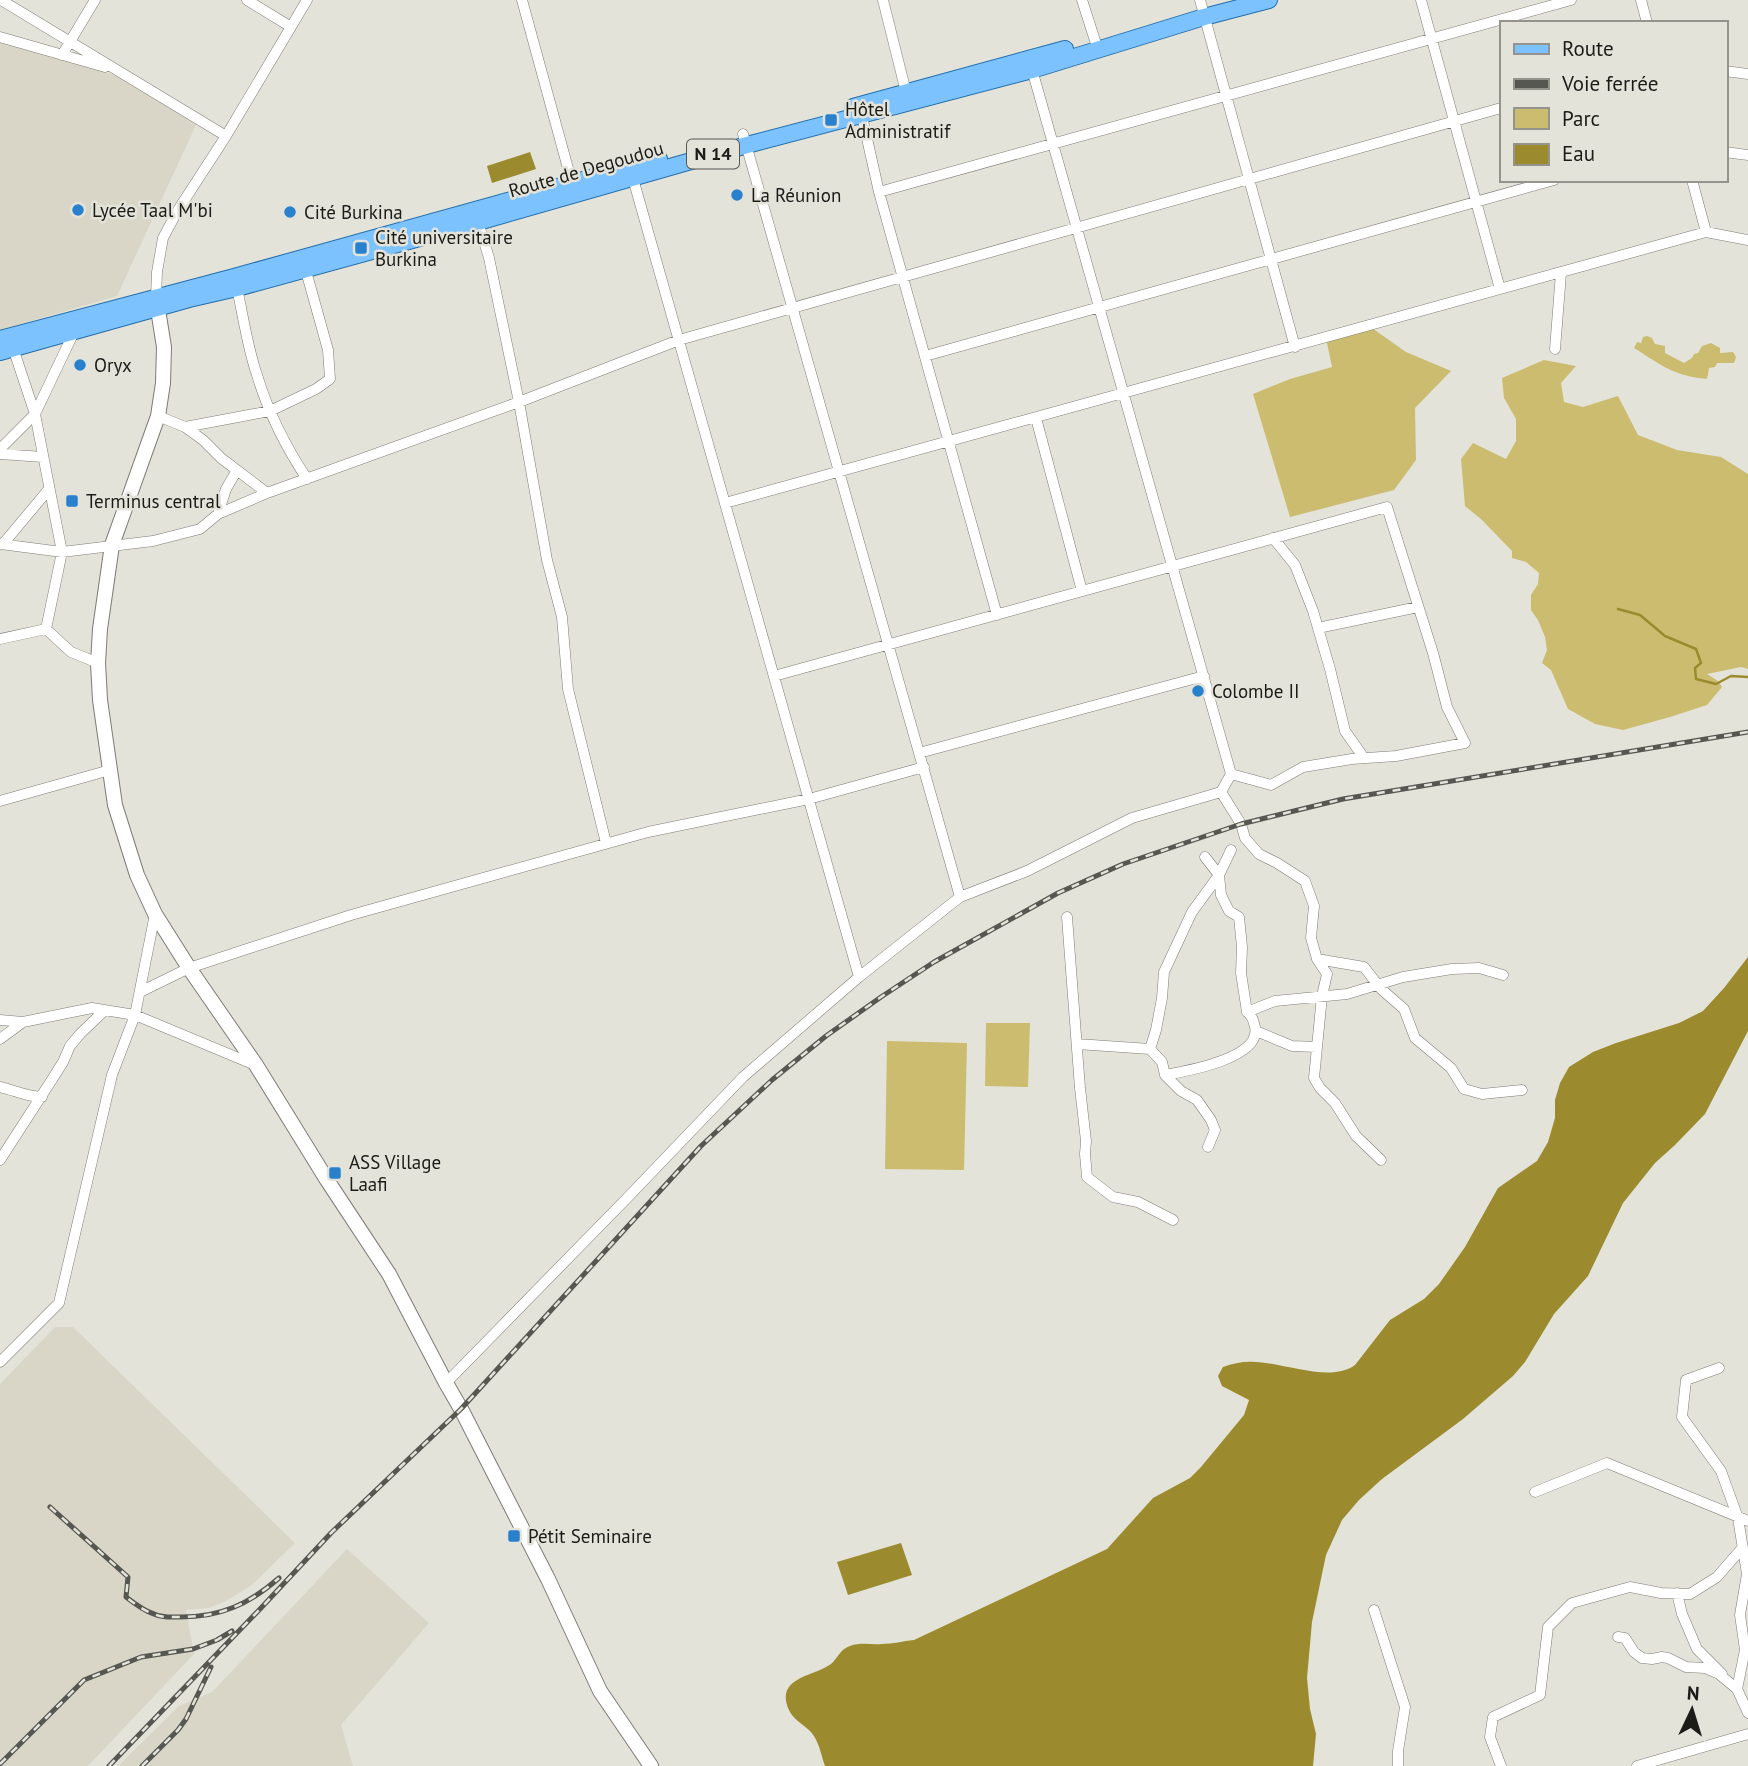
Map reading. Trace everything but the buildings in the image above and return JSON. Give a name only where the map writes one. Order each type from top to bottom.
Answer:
[{"type":"main road","name":"Route de Degoudou","points":[[304,263],[478,222],[745,140],[1097,45],[1232,0]]},
{"type":"main road","name":"Route de Degoudou","points":[[1202,8],[1269,0]]},
{"type":"main road","name":"Route de Degoudou","points":[[157,303],[304,263],[572,183],[631,173]]},
{"type":"main road","name":"N 14","points":[[4,346],[157,303]]},
{"type":"street","points":[[1,0],[226,136]]},
{"type":"street","points":[[62,55],[95,0]]},
{"type":"street","points":[[247,0],[291,27]]},
{"type":"street","points":[[307,0],[226,136],[178,210],[163,239],[157,272],[157,303],[164,347],[163,383],[158,416],[112,545],[100,629],[100,700],[115,805],[137,875],[155,914],[256,1065],[389,1274],[548,1579],[600,1691],[651,1766]]},
{"type":"street","points":[[522,0],[572,183]]},
{"type":"street","points":[[883,0],[907,98]]},
{"type":"street","points":[[1082,0],[1097,45]]},
{"type":"street","points":[[1421,0],[1500,289]]},
{"type":"street","points":[[880,192],[1570,0]]},
{"type":"street","points":[[1641,0],[1646,21]]},
{"type":"street","points":[[1202,8],[1295,347]]},
{"type":"street","points":[[0,37],[119,71]]},
{"type":"street","points":[[446,1383],[743,1077],[859,977],[960,897],[1027,871],[1132,818],[1221,792],[1231,774],[1031,64]]},
{"type":"street","points":[[1727,71],[1748,74]]},
{"type":"street","points":[[1,544],[62,552],[153,541],[200,528],[218,514],[267,493],[519,402],[679,340],[1500,108]]},
{"type":"street","points":[[861,110],[880,192],[997,615]]},
{"type":"street","points":[[745,140],[960,897]]},
{"type":"street","points":[[1727,152],[1748,155]]},
{"type":"street","points":[[631,173],[859,977]]},
{"type":"street","points":[[925,356],[1546,182]]},
{"type":"street","points":[[1693,182],[1706,232]]},
{"type":"street","points":[[478,222],[489,258],[519,402],[547,560],[562,617],[568,689],[606,843]]},
{"type":"street","points":[[724,503],[1706,232],[1748,240]]},
{"type":"street","points":[[185,427],[270,411],[316,389],[330,379],[328,350],[304,263]]},
{"type":"street","points":[[1555,349],[1561,273]]},
{"type":"street","points":[[235,282],[256,375],[270,411],[307,479]]},
{"type":"street","points":[[0,452],[35,414],[78,324]]},
{"type":"street","points":[[4,346],[35,414],[62,552],[46,629]]},
{"type":"street","points":[[158,416],[185,427],[267,493]]},
{"type":"street","points":[[1036,418],[1082,591]]},
{"type":"street","points":[[0,452],[28,458],[43,457]]},
{"type":"street","points":[[218,514],[226,489],[237,470]]},
{"type":"street","points":[[1,544],[49,489]]},
{"type":"street","points":[[774,676],[1387,507],[1447,707],[1465,743],[1303,767],[1271,785],[1231,774]]},
{"type":"street","points":[[1273,538],[1295,565],[1318,628],[1345,731],[1364,758]]},
{"type":"street","points":[[1318,628],[1418,607]]},
{"type":"street","points":[[46,629],[71,652],[98,663]]},
{"type":"street","points":[[0,639],[46,629]]},
{"type":"street","points":[[919,753],[1204,677]]},
{"type":"street","points":[[140,992],[189,968],[351,915],[648,832],[808,800],[923,767]]},
{"type":"street","points":[[0,801],[110,770]]},
{"type":"street","points":[[1221,792],[1241,824],[1245,838],[1259,854],[1305,881],[1314,906],[1311,938],[1317,959],[1327,974],[1322,996],[1314,1078],[1335,1103],[1356,1136],[1381,1160]]},
{"type":"street","points":[[1150,1049],[1162,998],[1164,972],[1192,912],[1219,875],[1231,850]]},
{"type":"street","points":[[1165,1075],[1226,1059],[1250,1045],[1256,1031],[1252,1016],[1247,1012],[1241,973],[1239,917],[1229,911],[1221,895],[1219,875],[1205,857]]},
{"type":"street","points":[[0,1362],[59,1303],[112,1076],[135,1015],[155,914]]},
{"type":"street","points":[[1068,917],[1087,1177],[1113,1197],[1138,1202],[1173,1220]]},
{"type":"street","points":[[1317,959],[1364,967],[1377,984],[1404,1009],[1415,1038],[1451,1068],[1464,1089],[1482,1094],[1522,1090]]},
{"type":"street","points":[[1247,1012],[1275,1001],[1346,994],[1403,977],[1452,969],[1479,968],[1503,975]]},
{"type":"street","points":[[0,1020],[23,1022],[92,1008],[135,1015],[256,1065]]},
{"type":"street","points":[[0,1160],[42,1097],[70,1046],[105,1010]]},
{"type":"street","points":[[0,1039],[23,1022]]},
{"type":"street","points":[[1256,1031],[1292,1046],[1317,1047]]},
{"type":"street","points":[[1077,1044],[1150,1049],[1162,1062],[1165,1075],[1181,1091],[1197,1100],[1211,1120],[1215,1130],[1208,1147]]},
{"type":"street","points":[[0,1087],[31,1097],[42,1097]]},
{"type":"street","points":[[1719,1368],[1686,1381],[1682,1417],[1721,1471],[1743,1520],[1747,1574],[1740,1615],[1745,1650],[1738,1689]]},
{"type":"street","points":[[1535,1492],[1607,1463],[1743,1520]]},
{"type":"street","points":[[1501,1766],[1490,1737],[1493,1717],[1540,1695],[1548,1627],[1572,1603],[1630,1587],[1690,1594],[1717,1577],[1743,1547]]},
{"type":"street","points":[[1677,1593],[1682,1614],[1697,1649],[1738,1689],[1748,1713]]},
{"type":"street","points":[[1374,1610],[1405,1707],[1398,1766]]},
{"type":"street","points":[[1618,1637],[1625,1638],[1634,1652],[1642,1658],[1662,1657],[1686,1667],[1705,1668],[1719,1674],[1738,1689]]},
{"type":"street","points":[[1637,1766],[1748,1734]]},
{"type":"shaded area","name":"Lycée Taal M'bi","points":[[0,41],[121,77],[196,125],[117,296],[0,330]]},
{"type":"shaded area","points":[[55,1327],[73,1327],[295,1543],[252,1585],[226,1601],[209,1608],[186,1610],[194,1654],[88,1766],[0,1766],[0,1384]]},
{"type":"shaded area","points":[[347,1549],[429,1623],[341,1725],[353,1766],[118,1766],[179,1706],[212,1692]]},
{"type":"green space","points":[[1369,326],[1406,352],[1451,371],[1415,408],[1416,460],[1394,490],[1290,517],[1253,394],[1290,379],[1332,367],[1326,338]]},
{"type":"green space","points":[[1643,337],[1652,338],[1655,344],[1665,346],[1665,353],[1684,363],[1698,353],[1702,346],[1711,343],[1720,348],[1720,353],[1733,352],[1736,357],[1734,363],[1717,363],[1715,367],[1709,368],[1707,379],[1685,375],[1668,369],[1634,348],[1637,342],[1641,343]]},
{"type":"green space","points":[[1544,360],[1576,366],[1561,383],[1564,402],[1583,407],[1618,396],[1638,435],[1677,450],[1721,457],[1748,474],[1748,669],[1741,667],[1707,674],[1722,687],[1707,705],[1623,730],[1595,724],[1568,709],[1551,670],[1542,663],[1547,650],[1545,637],[1531,610],[1531,595],[1538,584],[1539,573],[1526,562],[1512,558],[1512,551],[1465,506],[1461,459],[1473,443],[1506,459],[1516,441],[1516,419],[1504,398],[1502,378]]},
{"type":"green space","points":[[986,1023],[1030,1023],[1028,1087],[985,1086]]},
{"type":"green space","points":[[887,1041],[967,1043],[964,1170],[885,1169]]},
{"type":"water","points":[[530,152],[536,169],[492,183],[487,166]]},
{"type":"water","points":[[1748,957],[1748,1031],[1705,1114],[1655,1163],[1623,1203],[1588,1276],[1554,1314],[1525,1362],[1513,1376],[1463,1419],[1382,1479],[1342,1520],[1326,1555],[1312,1622],[1307,1678],[1316,1734],[1313,1766],[825,1766],[813,1735],[788,1708],[787,1690],[792,1684],[831,1664],[847,1647],[914,1640],[1107,1549],[1153,1498],[1190,1478],[1244,1415],[1249,1400],[1222,1386],[1218,1376],[1223,1367],[1252,1362],[1307,1371],[1333,1372],[1355,1365],[1390,1320],[1424,1299],[1439,1284],[1465,1247],[1498,1188],[1537,1161],[1548,1142],[1555,1118],[1555,1100],[1569,1067],[1593,1052],[1679,1023],[1703,1011]]},
{"type":"water","points":[[901,1543],[912,1575],[848,1595],[837,1562]]},
{"type":"waterway","points":[[1618,609],[1640,615],[1665,636],[1696,649],[1701,663],[1695,668],[1696,679],[1716,684],[1731,676],[1748,677]]},
{"type":"railway","points":[[109,1766],[331,1533],[461,1409],[701,1146],[772,1080],[826,1036],[934,962],[1058,893],[1123,864],[1241,824],[1343,799],[1748,732]]},
{"type":"railway","points":[[50,1507],[128,1577],[126,1597],[157,1615],[195,1616],[222,1612],[257,1595],[279,1578]]},
{"type":"railway","points":[[0,1764],[84,1680],[141,1657],[193,1649],[232,1631]]},
{"type":"railway","points":[[142,1766],[186,1719],[211,1667]]},
{"type":"place","name":"Hôtel Administratif","points":[[831,120]]},
{"type":"place","name":"La Réunion","points":[[737,195]]},
{"type":"place","name":"Lycée Taal M'bi","points":[[78,210]]},
{"type":"place","name":"Cité Burkina","points":[[290,212]]},
{"type":"place","name":"Cité universitaire Burkina","points":[[361,248]]},
{"type":"place","name":"Oryx","points":[[80,365]]},
{"type":"place","name":"Terminus central","points":[[72,501]]},
{"type":"place","name":"Colombe II","points":[[1198,691]]},
{"type":"place","name":"ASS Village Laafi","points":[[335,1173]]},
{"type":"place","name":"Pétit Seminaire","points":[[514,1536]]}]
